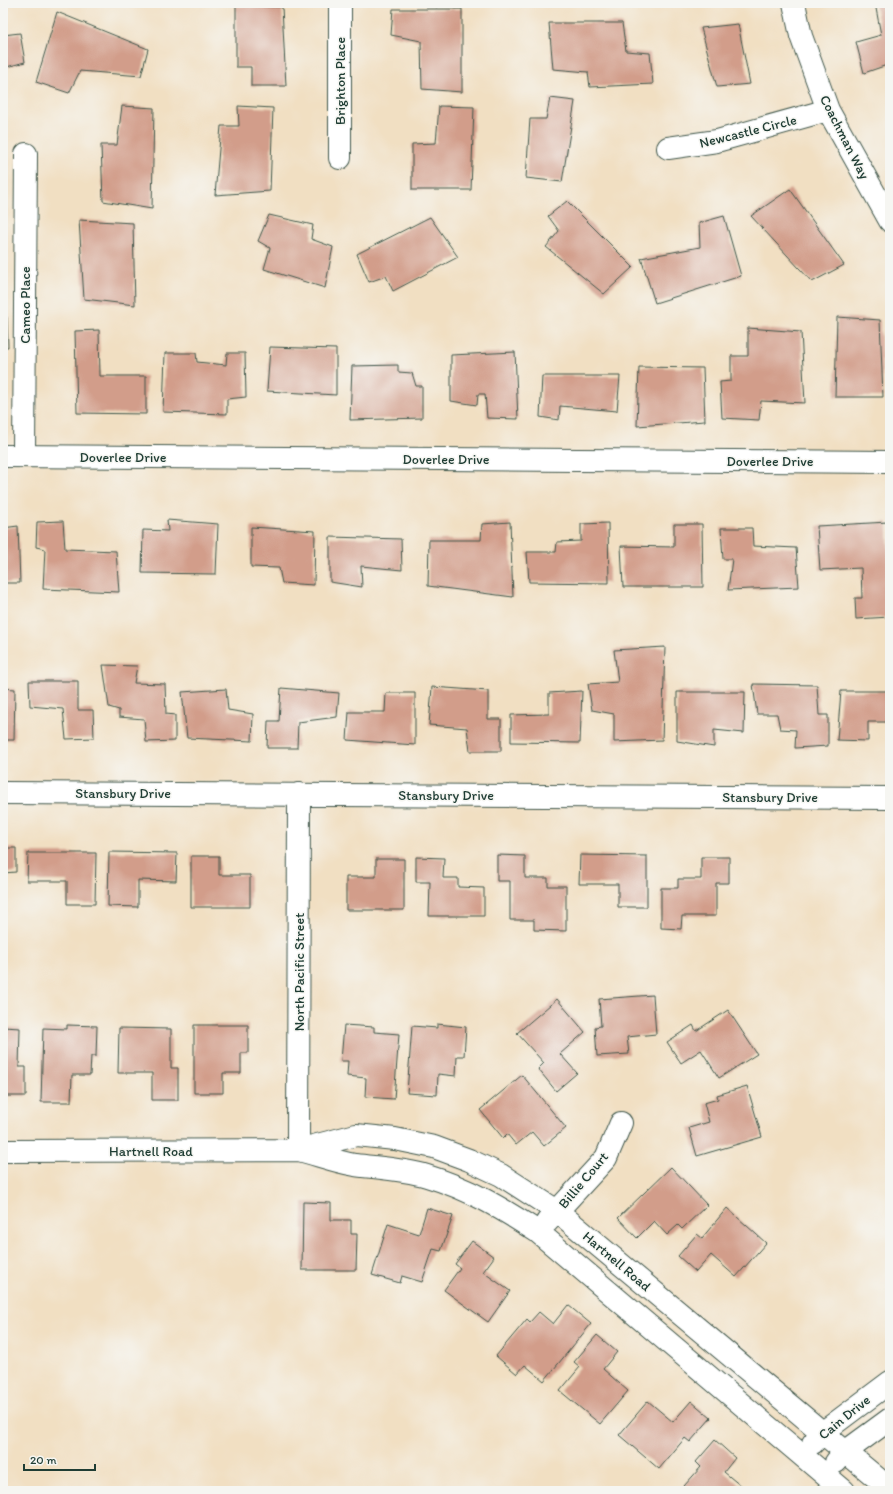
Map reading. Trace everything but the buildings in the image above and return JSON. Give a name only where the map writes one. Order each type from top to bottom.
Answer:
[{"type":"street","name":"Brighton Place","points":[[340,3],[340,158]]},
{"type":"street","name":"Coachman Way","points":[[794,3],[801,36],[828,110],[890,221]]},
{"type":"street","name":"Newcastle Circle","points":[[668,148],[717,141],[828,110]]},
{"type":"street","name":"Cameo Place","points":[[13,456],[26,154]]},
{"type":"street","name":"Doverlee Drive","points":[[13,456],[890,462]]},
{"type":"street","name":"Stansbury Drive","points":[[3,793],[890,798]]},
{"type":"street","name":"North Pacific Street","points":[[298,1150],[299,794]]},
{"type":"street","name":"Billie Court","points":[[538,1232],[606,1158],[621,1123]]},
{"type":"street","name":"Hartnell Road","points":[[3,1151],[298,1150],[356,1135],[395,1139],[434,1147],[469,1160],[501,1175],[557,1211],[890,1489]]},
{"type":"street","name":"Hartnell Road","points":[[298,1150],[354,1165],[388,1168],[426,1176],[458,1186],[494,1203],[538,1232],[844,1491]]},
{"type":"street","name":"Cain Drive","points":[[801,1456],[822,1433],[890,1382]]},
{"type":"street","name":"Cain Drive","points":[[824,1474],[845,1452],[890,1419]]}]
